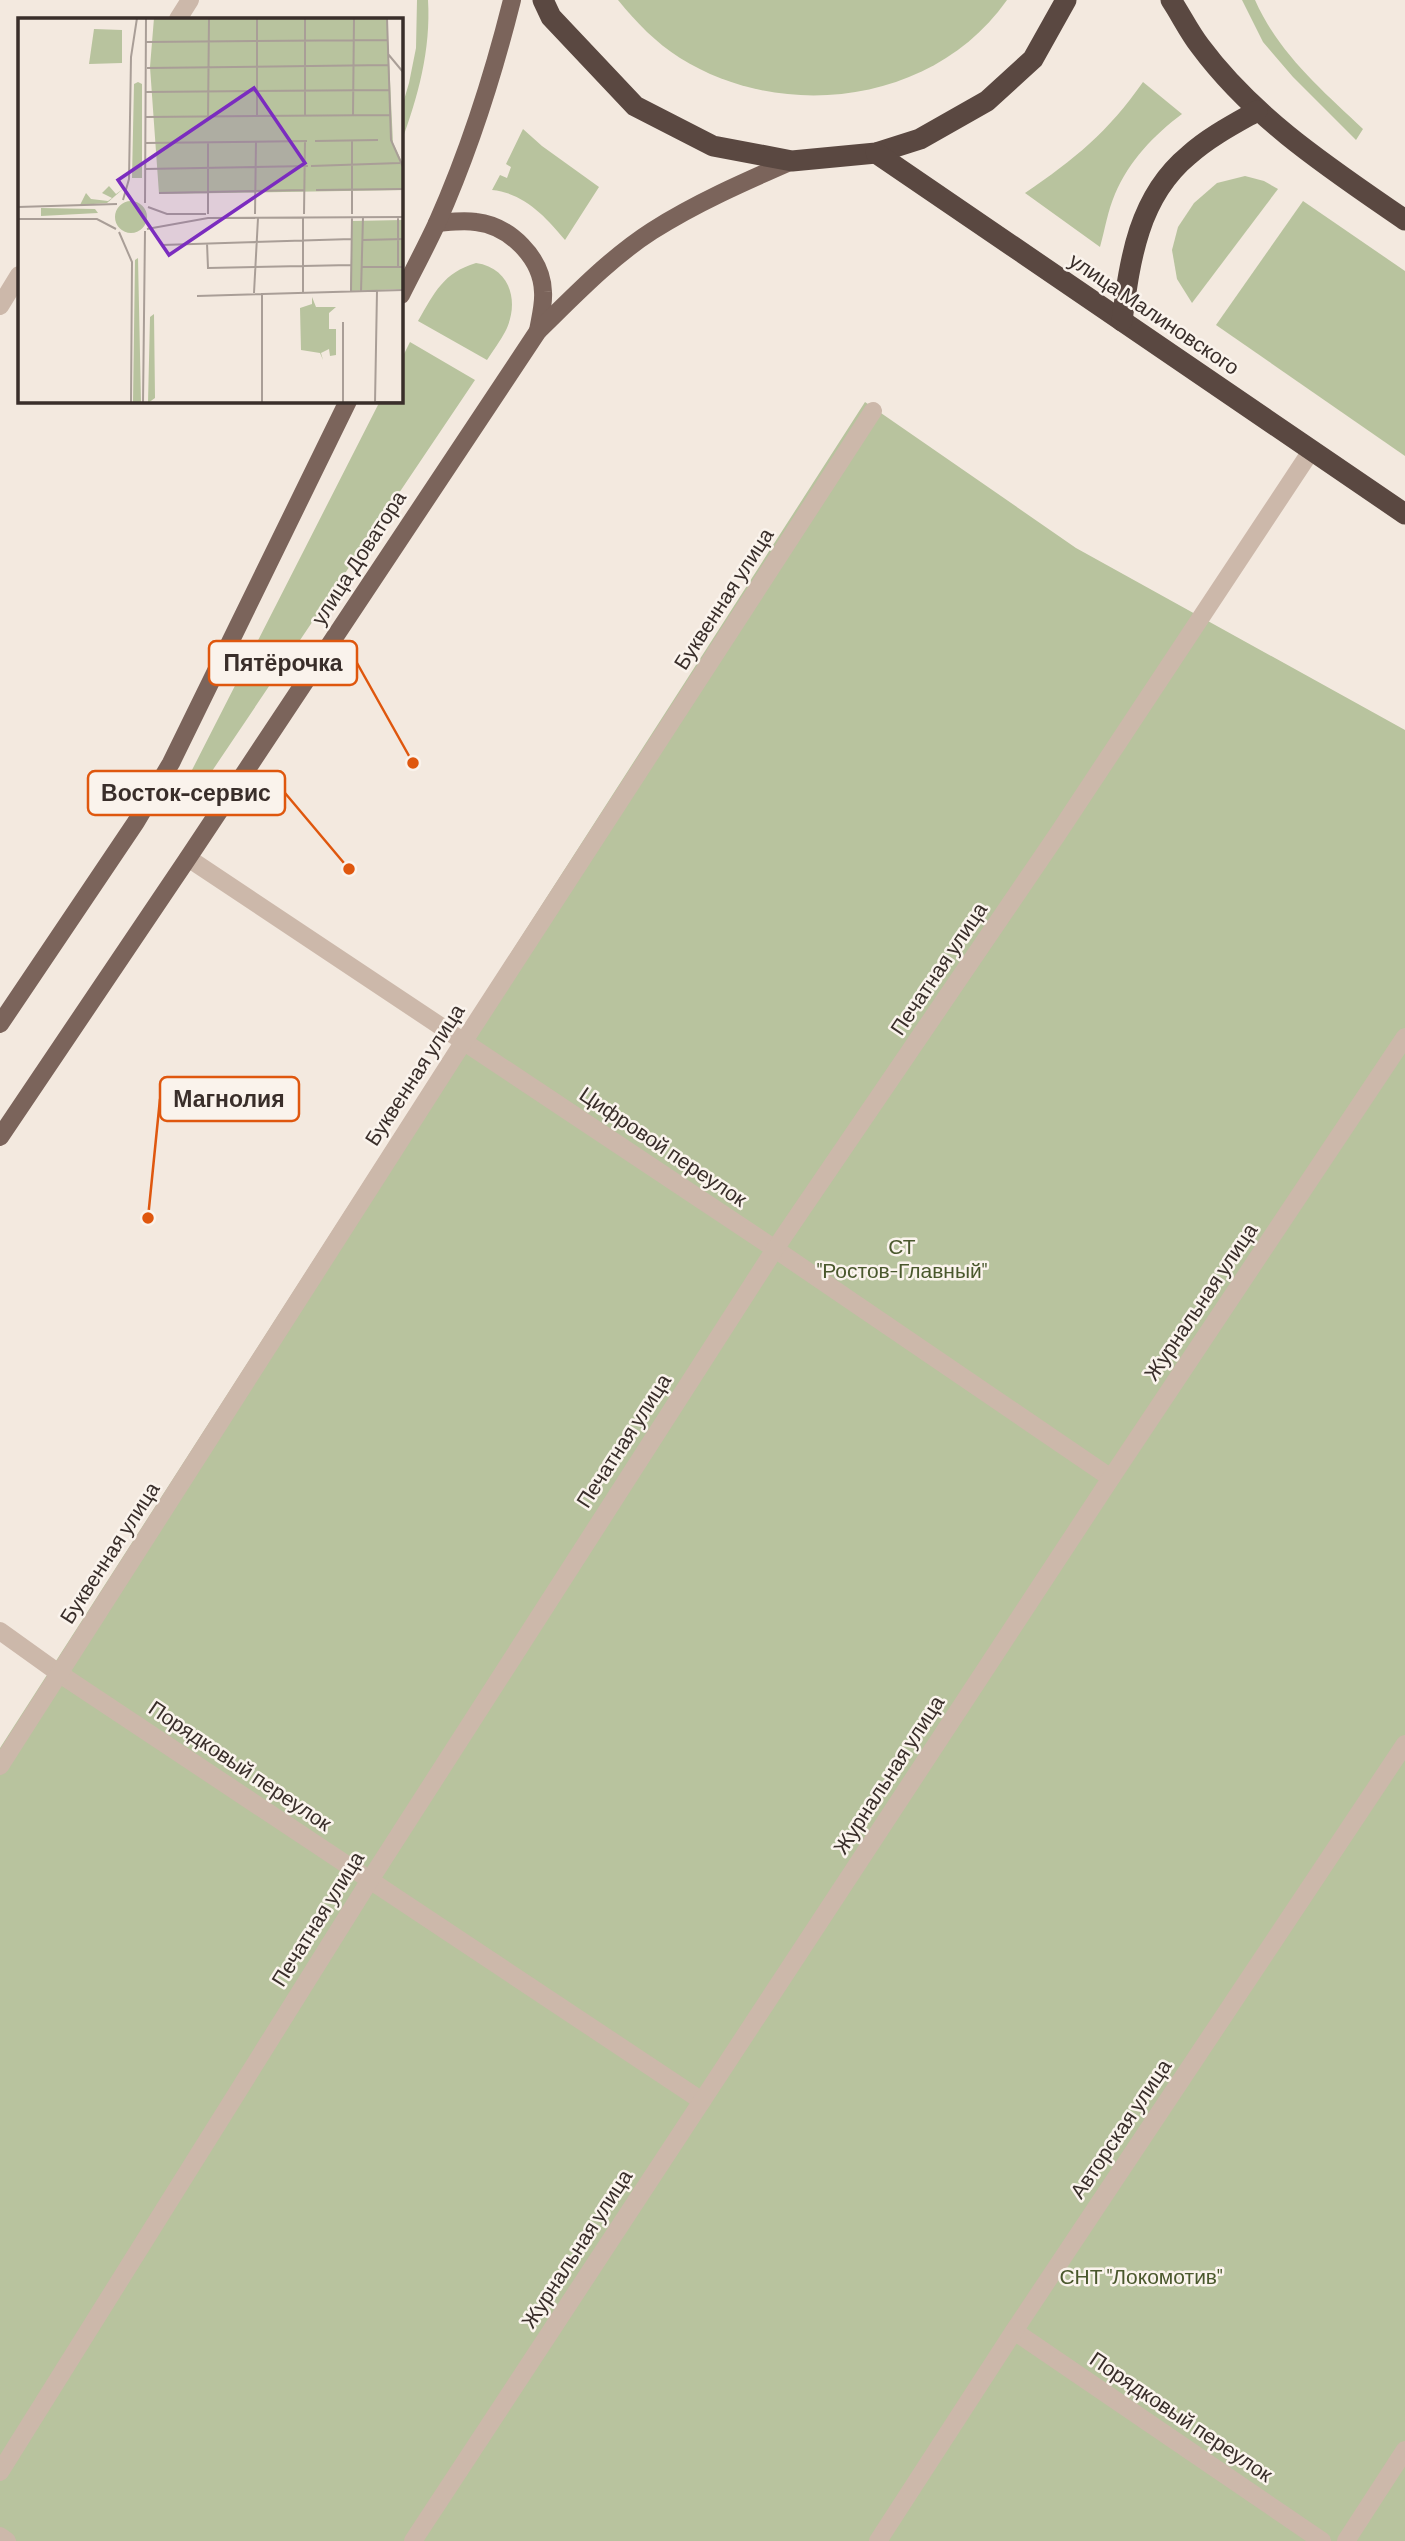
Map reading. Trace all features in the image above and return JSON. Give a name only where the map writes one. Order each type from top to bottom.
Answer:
[{"type":"highway","points":[[543,0],[551,17],[635,106],[713,146],[792,161],[876,153],[920,139],[987,101],[1033,59],[1066,0]]},
{"type":"highway","points":[[1171,0],[1200,46],[1257,111],[1318,160],[1405,220]]},
{"type":"highway","points":[[1122,321],[1131,258],[1145,214],[1161,184],[1188,155],[1257,111]]},
{"type":"highway","name":"улица Малиновского","points":[[876,153],[1405,514]]},
{"type":"main road","points":[[402,293],[437,223],[470,141],[495,66],[512,0]]},
{"type":"main road","name":"улица Доватора","points":[[0,1136],[188,859],[538,331],[597,274],[650,233],[705,200],[792,161]]},
{"type":"main road","points":[[437,223],[478,222],[502,231],[522,245],[537,265],[543,292],[538,331]]},
{"type":"main road","points":[[0,1024],[136,822],[171,763],[348,402]]},
{"type":"street","points":[[179,18],[190,0]]},
{"type":"street","points":[[0,306],[18,277]]},
{"type":"street","name":"Буквенная улица","points":[[0,1766],[464,1041],[873,411]]},
{"type":"street","name":"Печатная улица","points":[[0,2472],[370,1880],[775,1249],[1059,832],[1311,451]]},
{"type":"street","name":"Цифровой переулок","points":[[188,859],[775,1249],[1111,1478]]},
{"type":"street","name":"Журнальная улица","points":[[413,2541],[1111,1478],[1405,1037]]},
{"type":"street","name":"Порядковый переулок","points":[[0,1630],[60,1674],[702,2101]]},
{"type":"street","name":"Авторская улица","points":[[878,2541],[1014,2331],[1405,1744]]},
{"type":"street","name":"Порядковый переулок","points":[[1014,2331],[1322,2541]]},
{"type":"street","points":[[1346,2541],[1405,2449]]},
{"type":"street","points":[[0,2536],[7,2541]]},
{"type":"green space","points":[[417,0],[428,0],[425,55],[418,91],[402,140],[402,107],[416,48]]},
{"type":"green space","points":[[618,0],[1007,0],[977,35],[940,62],[899,81],[856,92],[810,95],[765,91],[721,78],[680,58],[639,24]]},
{"type":"green space","points":[[1242,0],[1255,0],[1289,54],[1363,129],[1356,140],[1293,77],[1263,42]]},
{"type":"green space","points":[[1143,82],[1182,114],[1152,140],[1127,171],[1108,213],[1100,247],[1025,193],[1090,144],[1117,116]]},
{"type":"green space","points":[[523,129],[599,187],[565,240],[542,215],[524,201],[492,190],[500,175],[507,178],[511,167],[506,164]]},
{"type":"green space","points":[[1245,176],[1264,181],[1278,189],[1192,303],[1177,279],[1172,250],[1178,227],[1194,203],[1217,183]]},
{"type":"green space","points":[[1303,201],[1405,271],[1405,456],[1216,325]]},
{"type":"green space","points":[[476,263],[488,266],[505,279],[512,299],[509,321],[487,360],[418,321],[448,278]]},
{"type":"green space","points":[[410,342],[475,380],[206,780],[192,770],[379,402],[402,402],[402,358]]},
{"type":"green space","name":"СТ \"Ростов-Главный\"","points":[[865,402],[1076,548],[1405,730],[1405,2541],[0,2541],[0,1748]]},
{"type":"place","name":"Пятёрочка","points":[[413,763]]},
{"type":"place","name":"Восток-сервис","points":[[349,869]]},
{"type":"place","name":"Магнолия","points":[[148,1218]]},
{"type":"park label","name":"СНТ \"Локомотив\"","points":[[1141,2277]]}]
